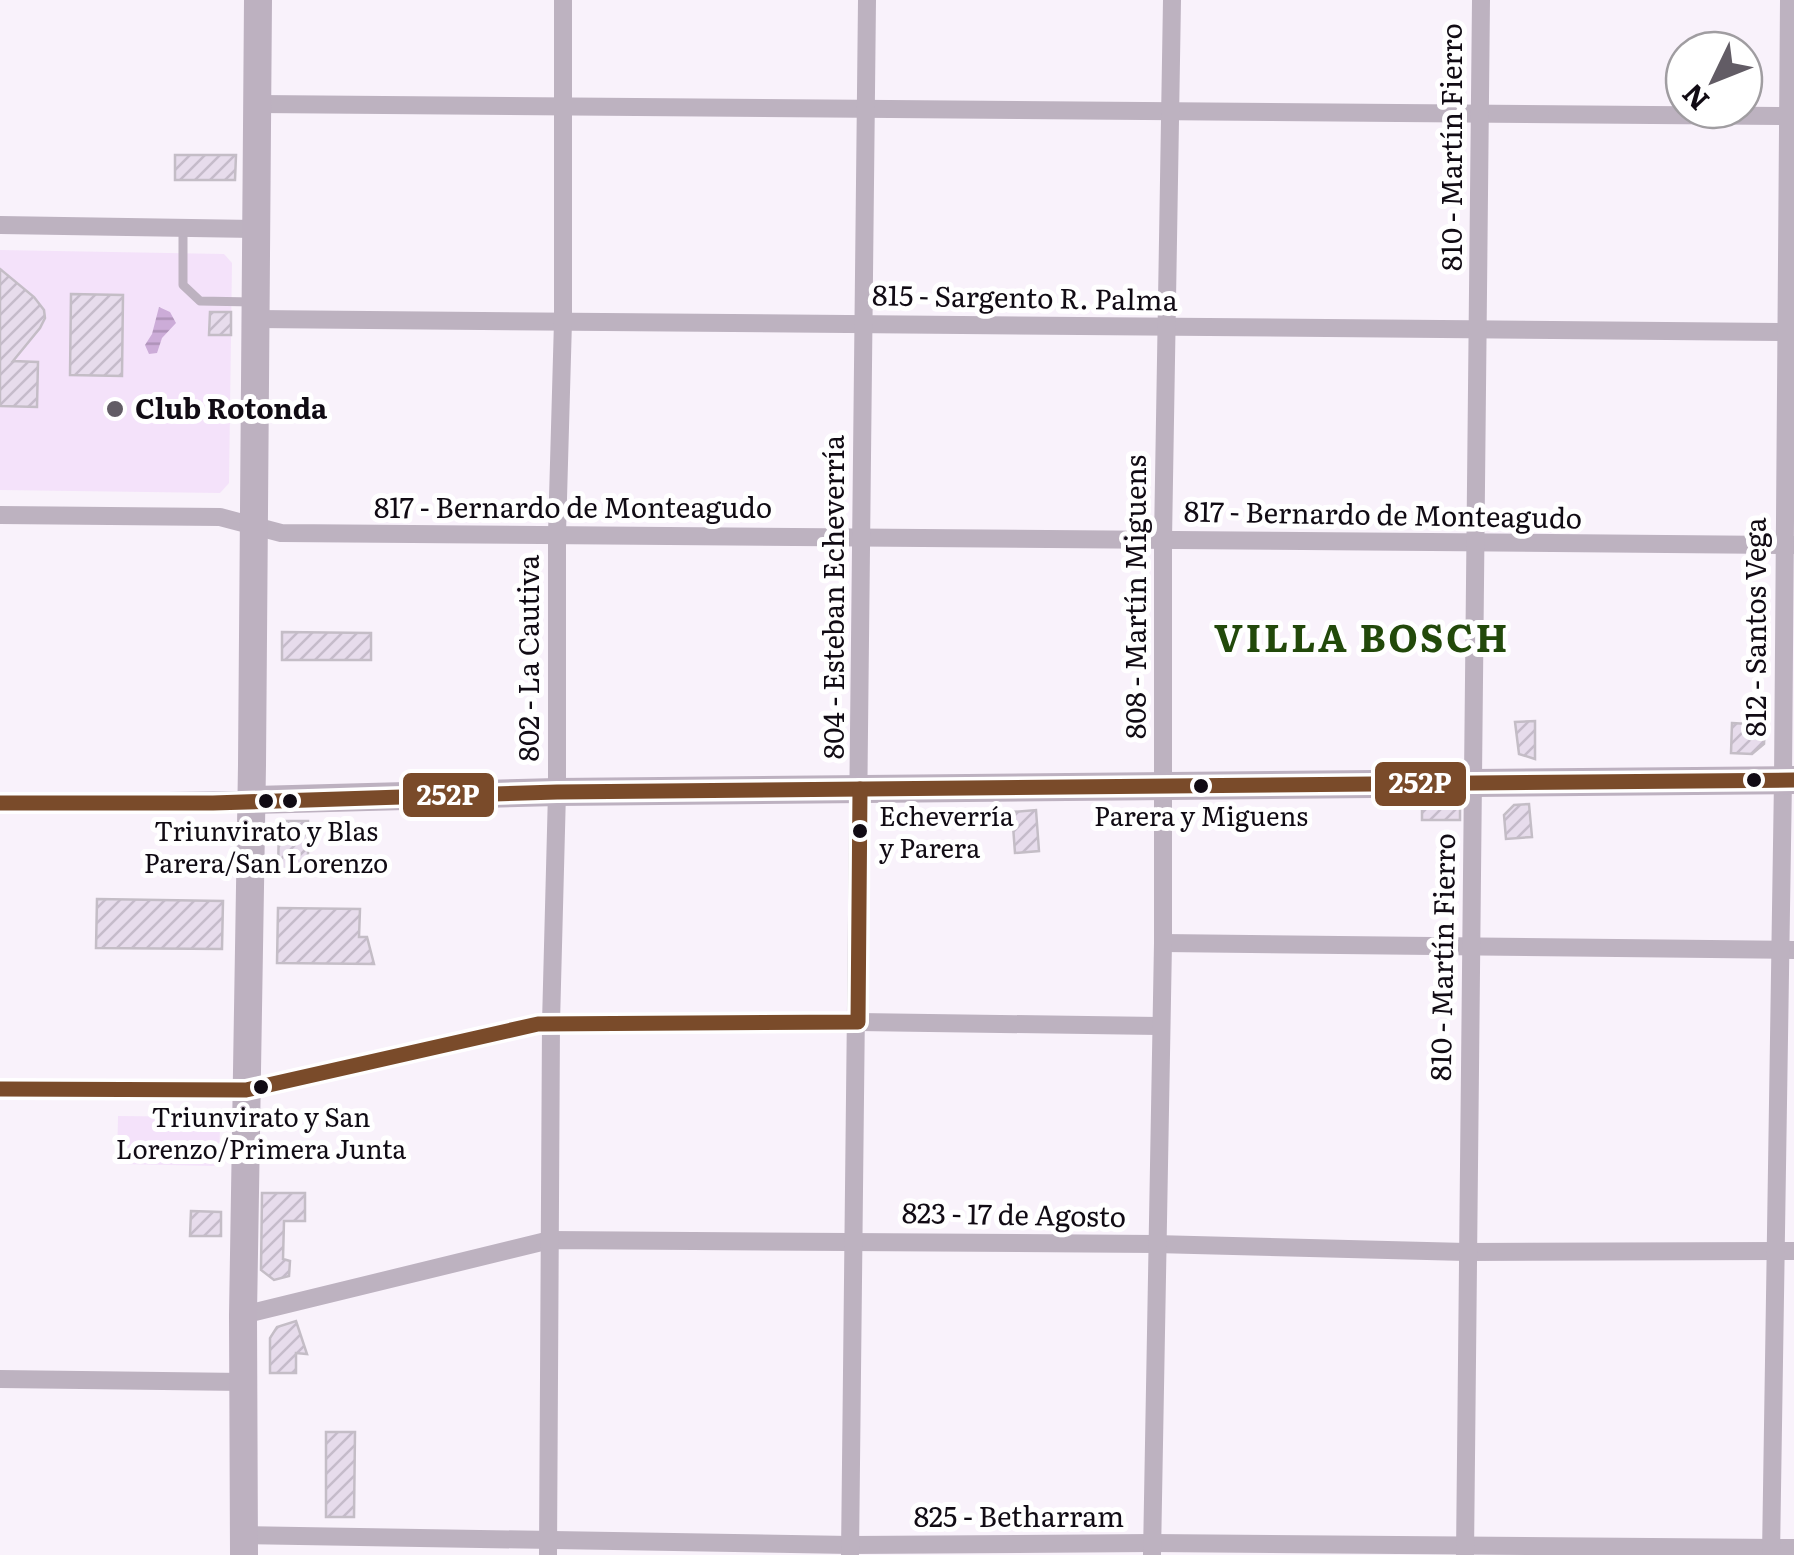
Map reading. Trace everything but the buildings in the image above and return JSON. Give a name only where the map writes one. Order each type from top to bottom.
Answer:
[{"type":"street","points":[[244,1545],[258,0]]},
{"type":"street","name":"802 - La Cautiva","points":[[548,1547],[564,0]]},
{"type":"street","name":"804 - Esteban Echeverría","points":[[850,1550],[866,0]]},
{"type":"street","name":"808 - Martín Miguens","points":[[1152,1549],[1163,942],[1163,540],[1172,0]]},
{"type":"street","name":"810 - Martín Fierro","points":[[1465,1551],[1481,0]]},
{"type":"street","name":"812 - Santos Vega","points":[[1771,1551],[1774,1251],[1787,950],[1789,0]]},
{"type":"street","points":[[258,104],[1791,116]]},
{"type":"street","points":[[0,225],[255,230]]},
{"type":"street","name":"815 - Sargento R. Palma","points":[[256,311],[563,321],[1790,332]]},
{"type":"street","name":"817 - Bernardo de Monteagudo","points":[[0,514],[220,516],[281,533],[1789,545]]},
{"type":"street","points":[[0,803],[557,792],[1788,780]]},
{"type":"street","points":[[1163,942],[1787,950]]},
{"type":"street","points":[[0,1089],[246,1090],[551,1023],[1160,1026]]},
{"type":"street","name":"823 - 17 de Agosto","points":[[244,1314],[550,1240],[1155,1244],[1466,1252],[1794,1251]]},
{"type":"street","points":[[0,1379],[244,1382]]},
{"type":"street","name":"825 - Betharram","points":[[244,1545],[850,1550],[1794,1548]]},
{"type":"lane","points":[[182,228],[183,285],[200,300],[256,311]]},
{"type":"shaded area","name":"Club Rotonda","points":[[0,250],[224,254],[232,263],[229,483],[220,493],[0,490]]},
{"type":"shaded area","points":[[159,307],[170,312],[176,323],[162,338],[157,353],[149,354],[145,345]]},
{"type":"shaded area","points":[[118,1116],[212,1117],[220,1126],[219,1166],[117,1164]]},
{"type":"transit line","name":"252P","points":[[0,803],[213,803],[557,792],[1794,780]]},
{"type":"transit line","name":"252P","points":[[0,1089],[246,1090],[538,1024],[858,1022],[860,789]]},
{"type":"place","name":"Club Rotonda","points":[[115,409]]},
{"type":"place","name":"Parera y Miguens","points":[[1201,786]]},
{"type":"place","name":"Triunvirato y Blas Parera/San Lorenzo","points":[[266,801]]},
{"type":"place","name":"Echeverría y Parera","points":[[860,831]]},
{"type":"place","name":"Triunvirato y San Lorenzo/Primera Junta","points":[[261,1087]]},
{"type":"district","name":"VILLA BOSCH","points":[[1362,639]]}]
